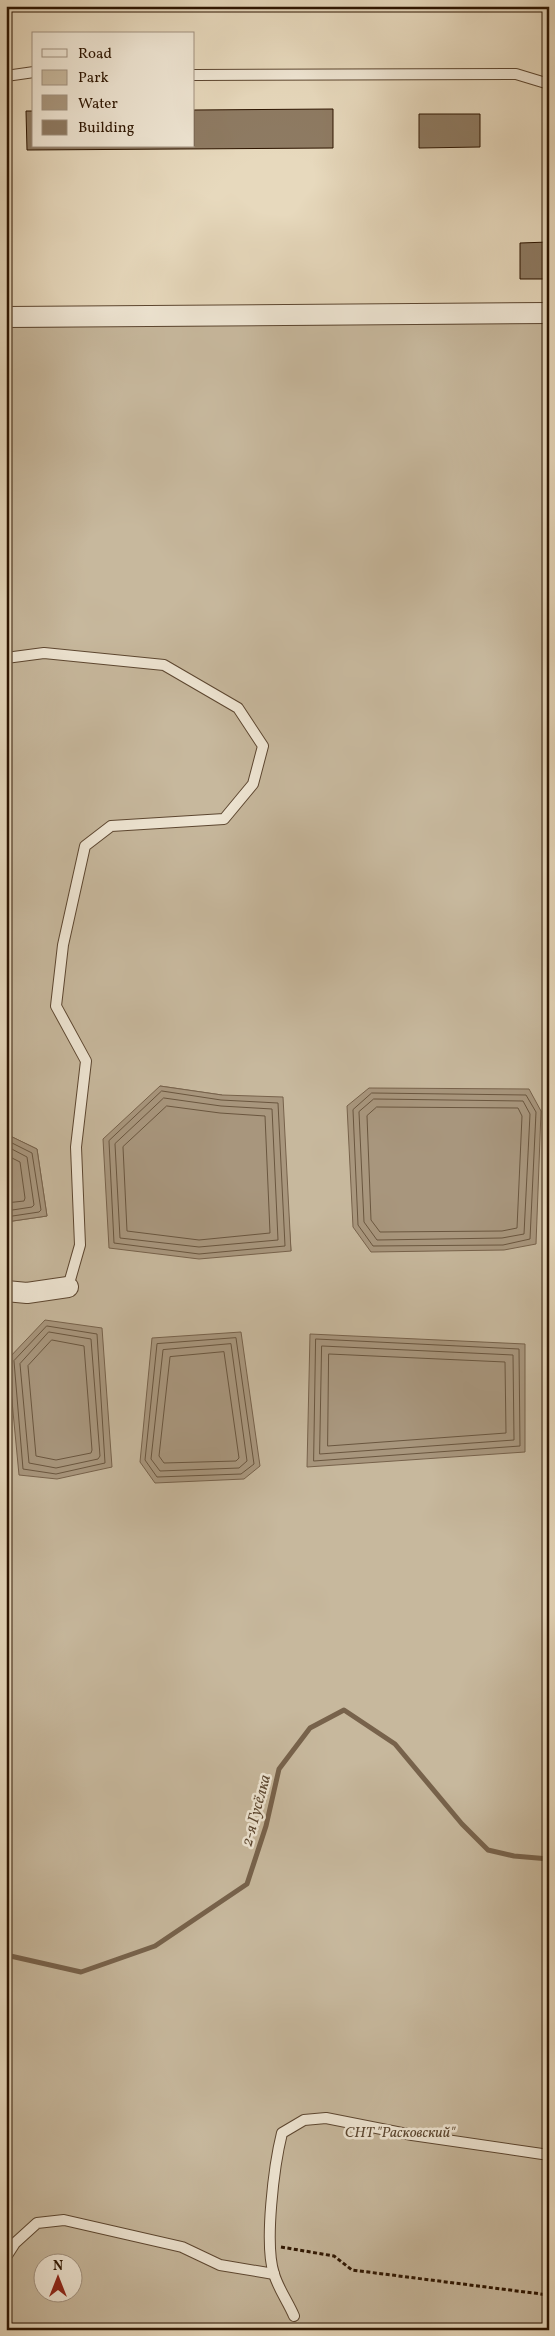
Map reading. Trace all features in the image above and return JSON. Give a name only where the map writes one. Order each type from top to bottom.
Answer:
[{"type":"street","points":[[6,316],[549,313]]},
{"type":"street","points":[[6,1291],[27,1292],[68,1287]]},
{"type":"lane","points":[[6,76],[32,72]]},
{"type":"lane","points":[[195,75],[516,74],[549,84]]},
{"type":"lane","points":[[6,658],[44,653],[164,665],[238,708],[263,746],[253,784],[224,819],[111,826],[85,846],[63,945],[56,1006],[86,1061],[76,1147],[80,1245],[68,1287]]},
{"type":"lane","points":[[294,2316],[274,2274],[269,2244],[277,2152],[282,2133],[304,2120],[326,2118],[412,2135],[549,2155]]},
{"type":"lane","points":[[6,2257],[15,2243],[37,2223],[64,2220],[182,2247],[220,2265],[274,2274]]},
{"type":"path","points":[[269,2244],[334,2256],[352,2270],[549,2295]]},
{"type":"green space","name":"СНТ \"Расковский\"","points":[[549,323],[549,2330],[6,2330],[6,2210],[10,2187],[6,2184],[6,1222],[47,1216],[37,1149],[6,1134],[6,327]],"holes":[[[160,1086],[222,1095],[287,1195],[291,1251]]]},
{"type":"water","points":[[160,1086],[222,1095],[283,1097],[291,1251],[199,1259],[109,1248],[103,1139]]},
{"type":"water","points":[[369,1088],[529,1089],[541,1111],[536,1244],[504,1250],[371,1252],[353,1227],[347,1106]]},
{"type":"water","points":[[6,1134],[37,1149],[47,1216],[6,1222]]},
{"type":"water","points":[[45,1320],[102,1328],[112,1467],[57,1479],[19,1475],[8,1359]]},
{"type":"water","points":[[241,1332],[260,1466],[244,1479],[155,1483],[140,1462],[152,1338]]},
{"type":"water","points":[[310,1334],[525,1344],[525,1452],[307,1467]]},
{"type":"building","points":[[333,109],[333,148],[27,150],[26,111],[32,111],[32,148],[195,148],[195,110]]},
{"type":"building","points":[[419,114],[480,114],[480,147],[419,148]]},
{"type":"building","points":[[549,242],[549,279],[520,279],[520,243]]},
{"type":"waterway","name":"2-я Гусёлка","points":[[6,1955],[81,1972],[155,1946],[247,1884],[266,1826],[279,1769],[310,1728],[344,1710],[395,1744],[462,1824],[488,1850],[514,1856],[549,1859]]}]
